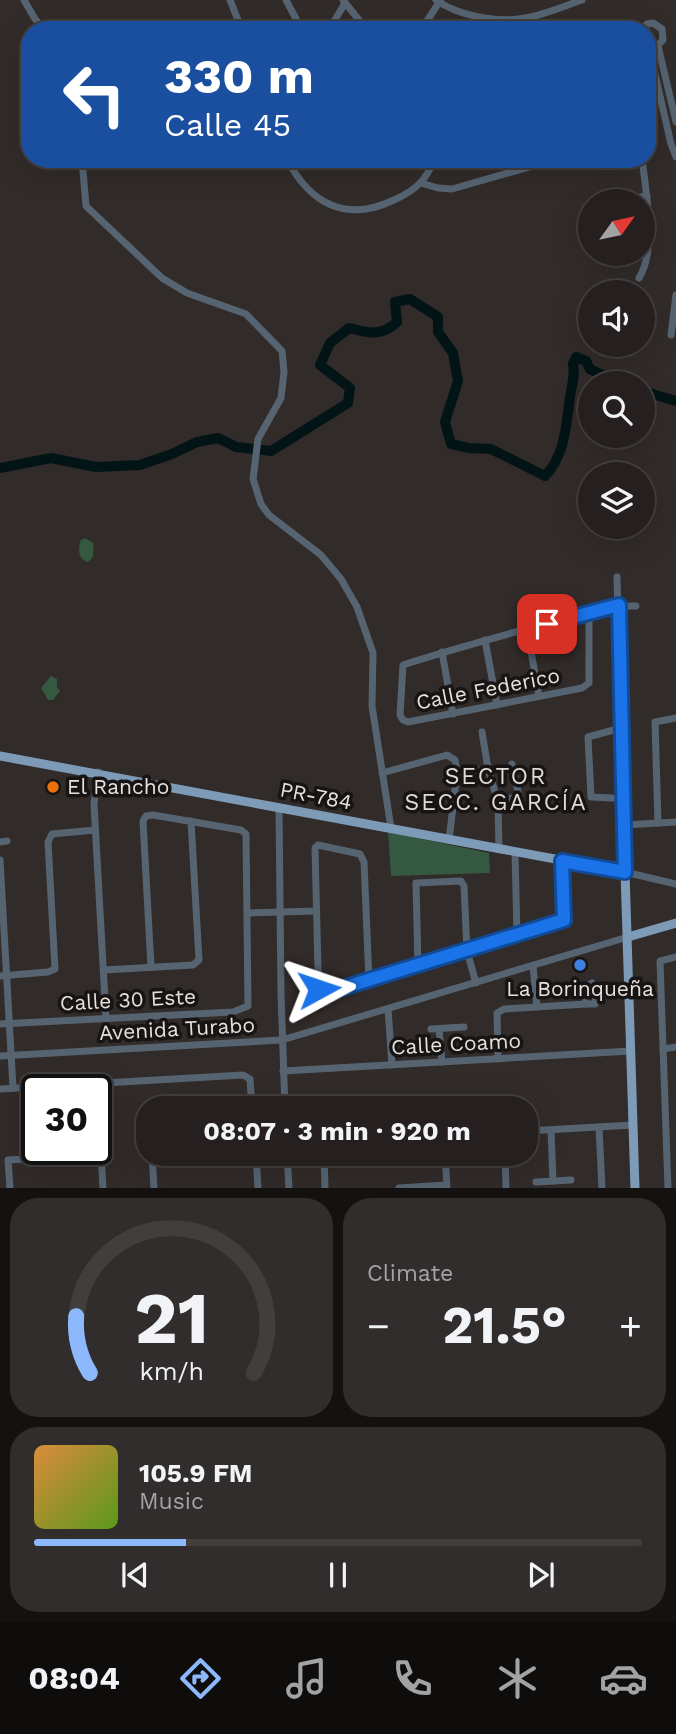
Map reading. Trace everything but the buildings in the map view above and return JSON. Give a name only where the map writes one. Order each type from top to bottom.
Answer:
[{"type":"main road","name":"PR-784","points":[[0,756],[98,772],[149,785],[625,872]]},
{"type":"main road","points":[[625,872],[635,1188]]},
{"type":"main road","name":"Avenida Turabo","points":[[628,937],[676,923]]},
{"type":"street","points":[[24,0],[39,21]]},
{"type":"street","points":[[230,0],[238,21]]},
{"type":"street","points":[[286,0],[297,21]]},
{"type":"street","points":[[427,21],[438,1],[463,12],[512,19],[525,18],[582,0]]},
{"type":"street","points":[[334,21],[344,2],[360,21]]},
{"type":"street","points":[[656,25],[664,34],[658,46],[676,122]]},
{"type":"street","points":[[656,78],[676,157]]},
{"type":"street","points":[[83,168],[86,206],[162,278],[187,293],[246,314],[282,351],[284,372],[281,398],[258,439],[253,479],[261,504],[269,515],[321,555],[341,579],[357,607],[373,653],[372,706],[391,828]]},
{"type":"street","points":[[292,168],[298,180],[316,197],[335,206],[363,211],[404,196],[421,183],[430,168]]},
{"type":"street","points":[[421,183],[452,189],[516,168]]},
{"type":"street","points":[[643,168],[646,189]]},
{"type":"street","points":[[639,278],[645,266]]},
{"type":"street","points":[[671,335],[676,295]]},
{"type":"street","points":[[617,577],[625,872],[676,884]]},
{"type":"street","name":"Calle Federico","points":[[589,613],[589,683],[582,688],[408,722],[400,715],[402,665],[485,640],[619,605],[636,606]]},
{"type":"street","points":[[527,629],[539,696]]},
{"type":"street","points":[[485,640],[496,705]]},
{"type":"street","points":[[442,652],[453,714]]},
{"type":"street","points":[[658,823],[655,722],[676,718]]},
{"type":"street","points":[[612,798],[591,797],[588,737],[621,728]]},
{"type":"street","points":[[482,732],[488,769],[498,802],[499,849]]},
{"type":"street","points":[[382,773],[447,755],[455,760],[457,772],[449,839]]},
{"type":"street","points":[[498,802],[519,796],[512,764]]},
{"type":"street","points":[[457,772],[488,769]]},
{"type":"street","points":[[98,772],[94,804],[106,1018]]},
{"type":"street","points":[[279,807],[284,1096]]},
{"type":"street","points":[[151,968],[143,821],[146,816],[241,830],[246,834],[248,913],[316,911]]},
{"type":"street","points":[[104,970],[193,965],[199,960],[191,821]]},
{"type":"street","points":[[624,825],[676,822]]},
{"type":"street","points":[[3,976],[55,969],[48,842],[52,834],[95,830]]},
{"type":"street","points":[[369,981],[364,862],[360,854],[318,845],[315,848],[319,989],[326,993],[369,981],[517,936],[564,920],[562,861]]},
{"type":"street","points":[[515,852],[517,936]]},
{"type":"street","points":[[0,860],[3,976],[10,1023],[13,1088]]},
{"type":"street","points":[[418,966],[416,883],[461,881],[464,886],[467,951],[477,983]]},
{"type":"street","name":"Calle 30 Este","points":[[0,1024],[233,1012],[248,1006],[248,913]]},
{"type":"street","name":"Avenida Turabo","points":[[0,1056],[282,1040],[628,937]]},
{"type":"street","points":[[668,1188],[660,961],[676,957]]},
{"type":"street","points":[[533,966],[537,1007]]},
{"type":"street","points":[[498,1059],[497,1013],[504,1009],[586,1004]]},
{"type":"street","points":[[388,1009],[393,1065]]},
{"type":"street","points":[[430,1029],[464,1027]]},
{"type":"street","points":[[439,1029],[442,1062]]},
{"type":"street","points":[[663,1049],[676,1047]]},
{"type":"street","name":"Calle Coamo","points":[[283,1071],[631,1051]]},
{"type":"street","points":[[112,1082],[243,1075],[250,1079],[251,1096]]},
{"type":"street","points":[[0,1089],[21,1088]]},
{"type":"street","points":[[666,1121],[676,1120]]},
{"type":"street","points":[[538,1131],[633,1125]]},
{"type":"street","points":[[600,1127],[602,1188]]},
{"type":"street","points":[[551,1130],[554,1181]]},
{"type":"street","points":[[10,1188],[8,1160],[21,1159]]},
{"type":"street","points":[[102,1165],[103,1188]]},
{"type":"street","points":[[153,1166],[154,1188]]},
{"type":"street","points":[[257,1166],[258,1188]]},
{"type":"street","points":[[288,1166],[289,1188]]},
{"type":"street","points":[[324,1166],[325,1188]]},
{"type":"street","points":[[399,1188],[447,1187],[446,1166]]},
{"type":"street","points":[[505,1166],[506,1188]]},
{"type":"street","points":[[536,1182],[571,1180]]},
{"type":"green space","points":[[85,538],[93,543],[94,549],[93,557],[87,562],[80,556],[79,550],[80,541]]},
{"type":"green space","points":[[51,676],[57,679],[60,691],[53,700],[48,700],[41,688]]},
{"type":"green space","points":[[388,832],[489,853],[490,873],[391,876]]},
{"type":"waterway","points":[[0,468],[51,458],[96,467],[140,465],[197,442],[218,438],[236,447],[271,451],[348,403],[350,388],[320,365],[330,343],[349,328],[380,332],[391,327],[397,322],[395,302],[410,299],[438,317],[438,332],[453,353],[458,381],[445,422],[451,444],[491,449],[545,476],[562,447],[576,357],[586,361],[594,371]]},
{"type":"waterway","points":[[655,395],[676,401]]},
{"type":"place","name":"El Rancho","points":[[53,787]]},
{"type":"place","name":"La Borinqueña","points":[[580,965]]},
{"type":"district","name":"SECTOR SECC. GARCÍA","points":[[496,789]]},
{"type":"route","points":[[319,989],[326,993],[564,920],[562,861],[625,872],[619,605],[547,624]]}]
